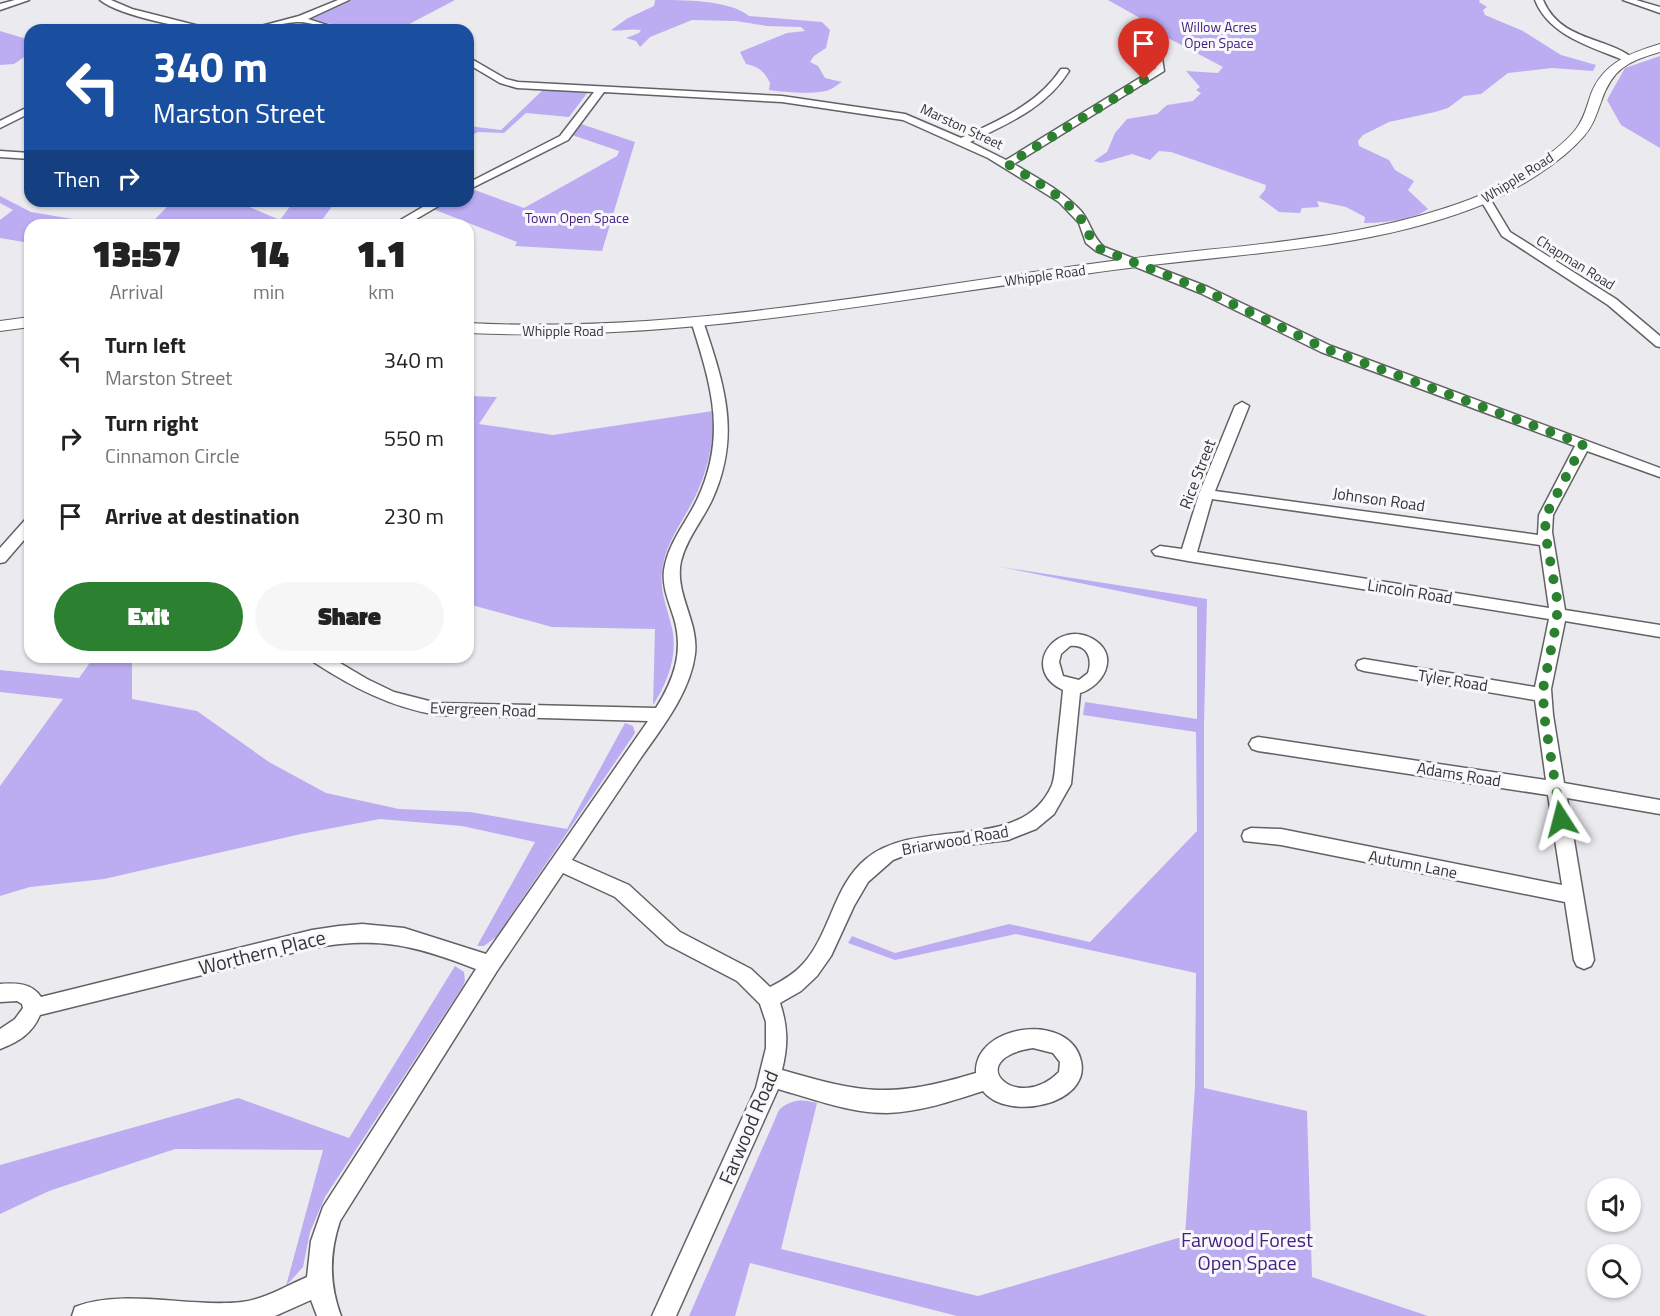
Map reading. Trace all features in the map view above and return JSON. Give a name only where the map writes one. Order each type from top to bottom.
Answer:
[{"type":"main road","name":"Whipple Road","points":[[474,328],[582,331],[698,324],[1133,262],[1343,239],[1451,211],[1485,199],[1510,184],[1578,136],[1588,120],[1602,79],[1609,70],[1629,59],[1660,48]]},
{"type":"main road","points":[[0,326],[24,323]]},
{"type":"street","points":[[0,7],[25,0]]},
{"type":"street","points":[[104,0],[129,11],[185,24]]},
{"type":"street","points":[[276,24],[298,19],[345,0]]},
{"type":"street","points":[[1539,0],[1540,9],[1561,28],[1629,59]]},
{"type":"street","points":[[1627,0],[1660,10]]},
{"type":"street","points":[[298,19],[317,24]]},
{"type":"street","points":[[1008,164],[1161,69],[1159,60]]},
{"type":"street","name":"Marston Street","points":[[474,64],[503,81],[517,85],[782,99],[836,105],[905,117],[1008,164],[1063,200],[1084,223],[1090,241],[1100,249],[1204,290],[1326,349],[1660,473]]},
{"type":"street","points":[[962,142],[1019,112],[1046,94],[1064,71]]},
{"type":"street","points":[[474,184],[564,138],[602,88]]},
{"type":"street","points":[[0,125],[24,112]]},
{"type":"street","points":[[0,154],[24,156]]},
{"type":"street","name":"Chapman Road","points":[[1485,199],[1506,234],[1612,302],[1660,343]]},
{"type":"street","points":[[409,219],[430,207]]},
{"type":"street","points":[[329,1316],[319,1284],[320,1249],[331,1215],[490,965],[661,715],[676,687],[687,653],[685,629],[673,592],[673,563],[679,546],[708,490],[719,460],[723,440],[724,421],[718,386],[698,324]]},
{"type":"street","name":"Rice Street","points":[[1188,556],[1206,494],[1242,406]]},
{"type":"street","points":[[1583,444],[1546,515],[1547,541],[1557,599],[1557,615],[1543,695],[1544,715],[1584,960]]},
{"type":"street","name":"Johnson Road","points":[[1206,494],[1547,541]]},
{"type":"street","points":[[0,558],[24,530]]},
{"type":"street","name":"Lincoln Road","points":[[1160,551],[1660,631]]},
{"type":"street","name":"Evergreen Road","points":[[328,663],[375,693],[417,706],[449,709],[661,715]]},
{"type":"street","name":"Tyler Road","points":[[1364,665],[1543,695]]},
{"type":"street","name":"Briarwood Road","points":[[768,999],[799,981],[815,964],[856,882],[877,860],[896,850],[917,845],[1003,834],[1030,823],[1041,815],[1054,800],[1062,784],[1072,687]]},
{"type":"street","name":"Adams Road","points":[[1258,744],[1660,807]]},
{"type":"street","name":"Autumn Lane","points":[[1251,836],[1281,837],[1574,896]]},
{"type":"street","name":"Farwood Road","points":[[560,863],[622,891],[673,938],[735,969],[754,983],[768,999],[776,1022],[778,1035],[771,1077],[664,1316]]},
{"type":"street","name":"Worthern Place","points":[[33,1008],[312,939],[354,932],[402,935],[426,941],[490,965]]},
{"type":"street","points":[[0,993],[18,991],[27,994],[33,1000],[30,1018],[22,1027],[0,1039]]},
{"type":"street","points":[[771,1077],[858,1100],[874,1102],[920,1099],[987,1080]]},
{"type":"street","points":[[84,1316],[241,1314],[276,1303],[319,1284]]},
{"type":"green space","points":[[351,0],[455,0],[409,24],[332,24],[309,18]]},
{"type":"green space","points":[[655,0],[706,2],[730,7],[749,16],[822,22],[830,30],[826,48],[814,56],[810,62],[818,66],[825,78],[842,82],[829,90],[816,92],[769,90],[770,83],[763,73],[758,68],[746,64],[740,52],[787,33],[805,31],[801,27],[767,26],[736,21],[692,20],[650,37],[640,47],[636,41],[626,38],[641,30],[611,30],[628,18],[654,6]]},
{"type":"green space","name":"Willow Acres Open Space","points":[[1108,0],[1480,0],[1479,2],[1487,7],[1483,10],[1485,15],[1523,31],[1561,55],[1596,65],[1593,71],[1552,68],[1508,73],[1481,94],[1464,96],[1448,108],[1435,112],[1389,122],[1363,135],[1358,141],[1359,146],[1389,160],[1395,170],[1414,181],[1408,190],[1428,209],[1422,213],[1397,220],[1364,223],[1365,217],[1346,207],[1317,201],[1319,207],[1302,208],[1300,213],[1279,212],[1259,197],[1266,185],[1171,152],[1159,151],[1150,160],[1132,154],[1101,163],[1094,161],[1107,152],[1115,133],[1127,119],[1157,114],[1167,105],[1193,101],[1201,93],[1196,90],[1200,87],[1186,71],[1218,73],[1223,67],[1153,30],[1156,27]]},
{"type":"green space","points":[[0,31],[24,38],[24,57],[14,64],[0,65]]},
{"type":"green space","points":[[1660,56],[1660,148],[1621,125],[1607,100],[1625,68]]},
{"type":"green space","points":[[544,89],[588,92],[569,117],[526,113],[504,133],[478,132],[474,134],[474,127],[501,130]]},
{"type":"green space","name":"Town Open Space","points":[[581,124],[635,142],[602,251],[515,246],[517,242],[474,225],[474,219],[458,219],[433,209],[437,207],[474,207],[474,190],[524,208],[617,156],[619,151],[572,135]]},
{"type":"green space","points":[[0,196],[31,212],[72,219],[24,219],[24,242],[0,238],[0,220],[13,210],[0,203]]},
{"type":"green space","points":[[167,207],[249,207],[278,219],[155,219]]},
{"type":"green space","points":[[290,207],[332,207],[323,219],[281,219]]},
{"type":"green space","points":[[474,396],[497,397],[479,424],[553,435],[713,411],[711,445],[703,478],[672,539],[663,565],[662,589],[672,628],[674,648],[667,678],[653,705],[655,629],[552,627],[474,606]]},
{"type":"green space","name":"Farwood Forest Open Space","points":[[1001,567],[1207,599],[1204,723],[1204,1088],[1307,1111],[1312,1277],[1428,1316],[957,1316],[750,1263],[735,1316],[689,1316],[779,1110],[797,1101],[817,1103],[781,1249],[978,1296],[1185,1236],[1195,1086],[1196,973],[1016,934],[895,960],[848,943],[852,936],[895,953],[1009,924],[1090,942],[1197,831],[1196,732],[1083,715],[1085,702],[1197,719],[1197,607]]},
{"type":"green space","points":[[90,663],[132,663],[132,699],[197,711],[269,762],[326,793],[399,809],[470,812],[567,829],[625,723],[633,726],[635,733],[496,937],[484,946],[477,946],[535,842],[462,826],[380,819],[301,834],[104,879],[30,887],[0,896],[0,786],[63,699],[0,692],[0,670],[79,678]]},
{"type":"green space","points":[[455,966],[464,972],[463,986],[325,1197],[310,1232],[303,1267],[286,1286],[323,1150],[175,1149],[49,1191],[0,1214],[0,1165],[238,1098],[349,1138]]},
{"type":"route","points":[[1144,80],[1008,164],[1063,200],[1084,223],[1090,241],[1100,249],[1204,290],[1326,349],[1583,444],[1546,515],[1545,532],[1557,599],[1557,620],[1543,689],[1544,715],[1561,819]]}]
